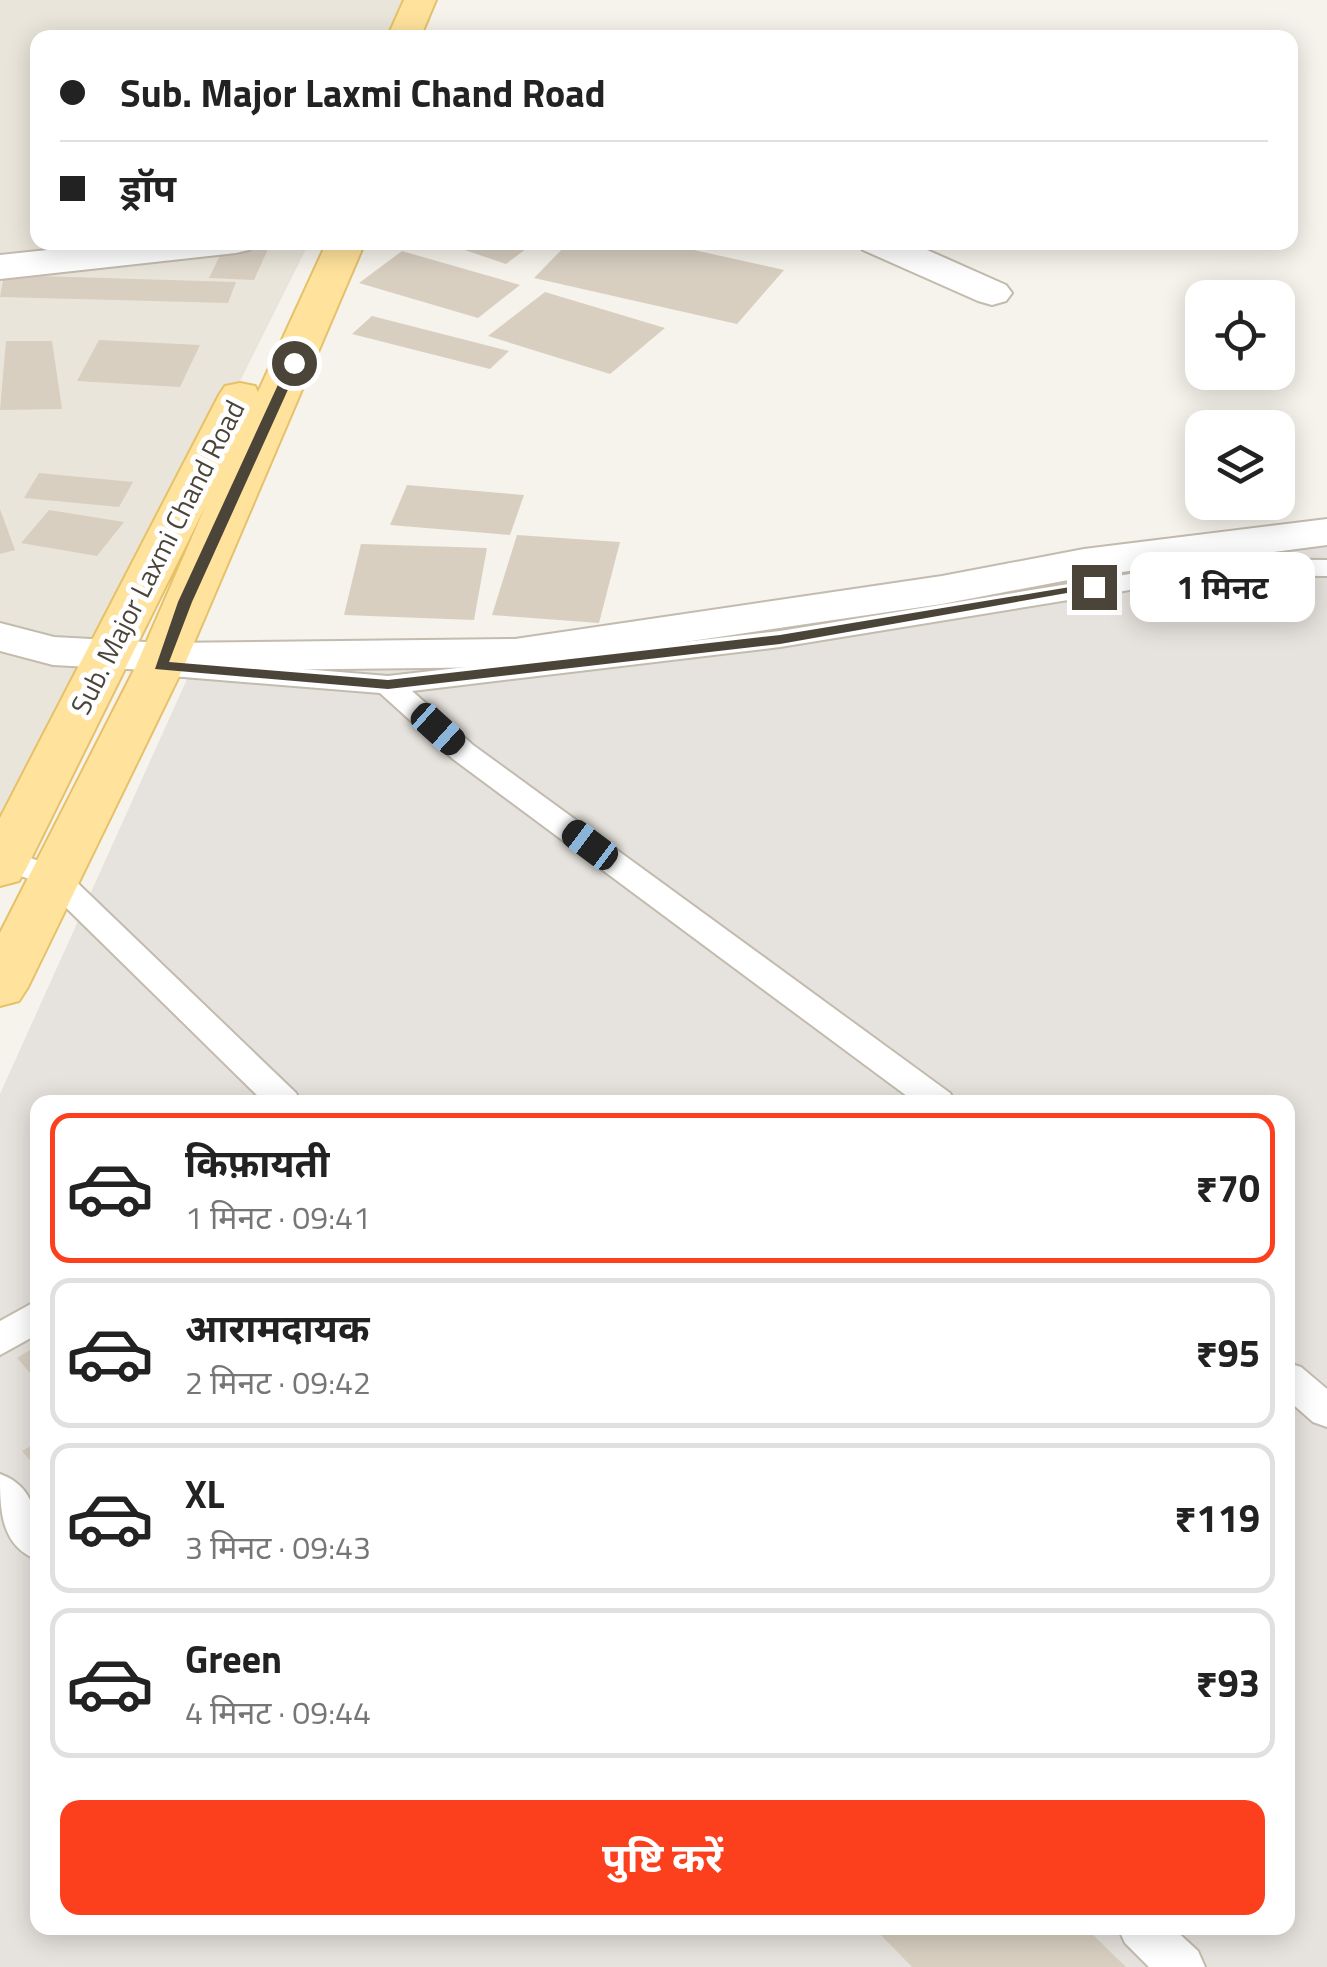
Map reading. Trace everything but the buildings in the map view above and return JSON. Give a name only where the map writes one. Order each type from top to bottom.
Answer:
[{"type":"main road","points":[[406,30],[420,0]]},
{"type":"main road","points":[[439,30],[452,0]]},
{"type":"main road","name":"Sub. Major Laxmi Chand Road","points":[[3,864],[106,654],[135,607],[307,250]]},
{"type":"main road","name":"Sub. Major Laxmi Chand Road","points":[[0,986],[162,662],[185,602],[342,250]]},
{"type":"street","points":[[0,267],[160,250]]},
{"type":"street","points":[[894,250],[992,293]]},
{"type":"street","points":[[0,637],[53,652],[162,662],[515,653],[942,590],[1084,563],[1327,532]]},
{"type":"lane","points":[[162,662],[388,684],[780,640],[1222,567],[1327,568]]},
{"type":"lane","points":[[388,684],[463,752],[928,1095]]},
{"type":"lane","points":[[3,864],[53,877],[277,1095]]},
{"type":"lane","points":[[0,1340],[30,1319]]},
{"type":"lane","points":[[1295,1384],[1327,1411]]},
{"type":"lane","points":[[0,1491],[30,1532]]},
{"type":"lane","points":[[1148,1935],[1182,1967]]},
{"type":"shaded area","points":[[0,0],[428,0],[414,30],[30,30],[30,250],[306,250],[0,863]]},
{"type":"shaded area","points":[[1327,538],[1327,1967],[0,1967],[0,1094],[197,657],[639,650],[1067,560]]},
{"type":"route","points":[[294,363],[185,602],[160,666],[388,684],[780,640],[1094,587]]}]
